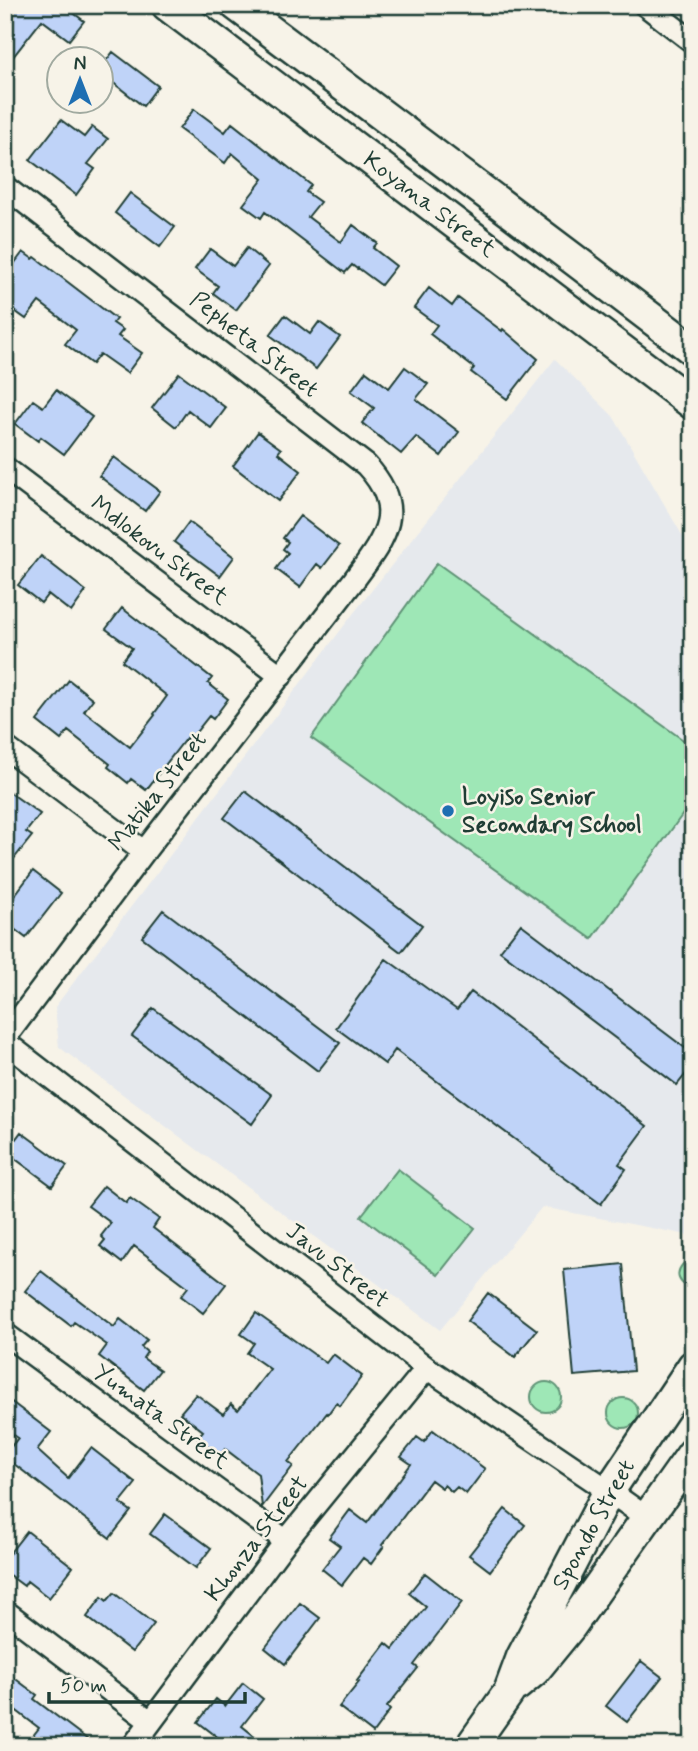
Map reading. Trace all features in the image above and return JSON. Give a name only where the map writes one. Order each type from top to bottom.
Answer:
[{"type":"main road","name":"Koyana Street","points":[[166,5],[693,404]]},
{"type":"main road","name":"Koyana Street","points":[[236,5],[693,351]]},
{"type":"main road","name":"Spondo Street","points":[[471,1746],[509,1692],[522,1657],[609,1491],[693,1366]]},
{"type":"main road","name":"Spondo Street","points":[[509,1692],[534,1671],[570,1628],[693,1453]]},
{"type":"street","points":[[645,5],[693,42]]},
{"type":"street","name":"Pepheta Street","points":[[5,187],[343,446],[377,476],[387,497],[389,521],[380,545],[354,580]]},
{"type":"street","name":"Mdlokovu Street","points":[[5,468],[281,676]]},
{"type":"street","name":"Matika Street","points":[[5,1040],[144,852],[354,580]]},
{"type":"street","points":[[5,747],[144,852]]},
{"type":"street","name":"Javu Street","points":[[5,1040],[427,1368],[647,1518]]},
{"type":"street","name":"Yumata Street","points":[[5,1334],[286,1541]]},
{"type":"street","name":"Khonza Street","points":[[134,1746],[286,1541],[427,1368]]},
{"type":"street","points":[[5,1611],[151,1723]]},
{"type":"shaded area","name":"Loyiso Senior Secondary School","points":[[555,359],[613,416],[693,557],[693,1236],[542,1207],[440,1330],[59,1047],[55,1007],[353,614]]},
{"type":"green space","points":[[437,563],[693,747],[693,800],[592,939],[311,738]]},
{"type":"green space","points":[[398,1169],[475,1228],[438,1275],[361,1216]]},
{"type":"green space","points":[[693,1258],[693,1288],[686,1286],[678,1274],[682,1265]]},
{"type":"green space","points":[[546,1382],[552,1383],[560,1391],[560,1403],[552,1411],[546,1412],[540,1411],[532,1403],[531,1397],[532,1391],[540,1383]]},
{"type":"green space","points":[[623,1398],[629,1399],[637,1407],[637,1419],[629,1427],[623,1428],[617,1427],[609,1419],[608,1413],[609,1407],[617,1399]]},
{"type":"building","points":[[18,5],[63,5],[84,21],[69,40],[42,20],[5,67],[5,26]]},
{"type":"building","points":[[116,54],[158,86],[143,106],[116,85]]},
{"type":"building","points":[[194,109],[225,132],[232,123],[311,185],[306,192],[320,202],[308,217],[341,242],[353,225],[377,243],[373,248],[396,266],[381,285],[352,265],[345,273],[265,212],[261,218],[243,205],[263,179],[232,153],[225,163],[179,129]]},
{"type":"building","points":[[61,120],[84,137],[92,127],[108,139],[88,164],[95,169],[76,195],[30,160]]},
{"type":"building","points":[[130,193],[175,227],[160,247],[115,213]]},
{"type":"building","points":[[247,248],[269,266],[236,310],[213,293],[218,286],[195,269],[210,249],[233,266]]},
{"type":"building","points":[[23,252],[33,259],[35,257],[116,319],[113,323],[123,330],[118,336],[142,353],[127,373],[100,354],[92,364],[65,344],[76,330],[39,302],[26,319],[5,304],[5,276]]},
{"type":"building","points":[[429,288],[452,306],[458,298],[502,331],[503,329],[538,359],[507,399],[471,372],[474,368],[430,334],[437,325],[414,308]]},
{"type":"building","points":[[285,315],[310,334],[319,322],[340,337],[316,369],[270,335]]},
{"type":"building","points":[[405,367],[428,384],[416,399],[459,432],[441,456],[416,437],[401,454],[362,423],[374,408],[351,391],[366,371],[389,388]]},
{"type":"building","points":[[179,373],[226,408],[211,428],[188,410],[176,427],[152,408]]},
{"type":"building","points":[[56,390],[92,417],[64,454],[41,437],[38,441],[15,424],[33,400],[43,407]]},
{"type":"building","points":[[258,432],[281,449],[278,453],[301,471],[278,501],[233,466]]},
{"type":"building","points":[[114,457],[160,491],[145,511],[99,476]]},
{"type":"building","points":[[300,516],[339,546],[322,568],[317,564],[300,587],[276,569],[288,553],[283,549],[288,542],[283,538]]},
{"type":"building","points":[[189,522],[234,557],[220,576],[174,542]]},
{"type":"building","points":[[41,556],[86,591],[71,612],[48,594],[41,603],[18,585]]},
{"type":"building","points":[[122,608],[212,678],[208,683],[228,699],[213,719],[209,716],[189,741],[186,738],[146,790],[131,779],[128,783],[108,767],[110,764],[68,731],[61,740],[37,721],[69,680],[93,699],[84,711],[130,747],[155,715],[167,696],[122,661],[132,648],[106,629]]},
{"type":"building","points":[[5,789],[40,814],[26,832],[32,836],[5,870]]},
{"type":"building","points":[[245,791],[422,925],[401,952],[224,818]]},
{"type":"building","points":[[33,871],[61,893],[26,938],[5,922],[5,908]]},
{"type":"building","points":[[163,910],[340,1043],[318,1071],[142,937]]},
{"type":"building","points":[[521,924],[693,1054],[693,1065],[677,1085],[500,951]]},
{"type":"building","points":[[386,959],[457,1010],[471,992],[647,1126],[619,1164],[626,1169],[601,1204],[395,1050],[385,1064],[336,1028]]},
{"type":"building","points":[[153,1008],[272,1095],[252,1124],[132,1036]]},
{"type":"building","points":[[21,1132],[67,1166],[52,1186],[6,1152]]},
{"type":"building","points":[[104,1186],[126,1203],[130,1198],[159,1219],[153,1228],[226,1284],[203,1313],[181,1296],[188,1287],[134,1246],[122,1263],[100,1246],[105,1240],[101,1236],[111,1223],[88,1206]]},
{"type":"building","points":[[623,1264],[633,1371],[574,1376],[564,1270]]},
{"type":"building","points":[[41,1271],[114,1327],[120,1319],[147,1340],[141,1347],[147,1352],[143,1358],[160,1370],[144,1390],[99,1356],[107,1345],[74,1322],[71,1326],[25,1291]]},
{"type":"building","points":[[488,1293],[537,1330],[515,1357],[467,1321]]},
{"type":"building","points":[[256,1313],[326,1363],[333,1354],[362,1376],[340,1406],[336,1403],[288,1462],[293,1466],[262,1507],[258,1474],[225,1449],[220,1456],[197,1438],[203,1431],[180,1413],[196,1394],[223,1414],[231,1404],[238,1410],[270,1369],[247,1353],[254,1343],[241,1334]]},
{"type":"building","points":[[5,1397],[51,1432],[37,1450],[68,1478],[91,1448],[136,1483],[120,1503],[131,1511],[110,1538],[5,1457],[18,1438],[5,1429]]},
{"type":"building","points":[[433,1430],[485,1469],[466,1494],[457,1487],[452,1492],[444,1485],[442,1488],[431,1480],[371,1564],[363,1558],[342,1585],[322,1569],[340,1546],[329,1538],[350,1510],[367,1523],[411,1464],[401,1457],[417,1437],[424,1442]]},
{"type":"building","points":[[505,1509],[525,1525],[490,1571],[469,1555]]},
{"type":"building","points":[[165,1514],[211,1548],[196,1568],[150,1534]]},
{"type":"building","points":[[27,1531],[73,1567],[49,1598],[27,1581],[24,1586],[5,1572],[5,1559]]},
{"type":"building","points":[[425,1573],[462,1602],[414,1665],[418,1668],[387,1707],[390,1710],[373,1733],[339,1707],[386,1643],[393,1649],[426,1607],[409,1593]]},
{"type":"building","points":[[114,1593],[154,1624],[132,1652],[87,1617],[102,1597],[107,1601]]},
{"type":"building","points":[[300,1603],[320,1618],[285,1664],[265,1648]]},
{"type":"building","points":[[641,1661],[662,1677],[627,1722],[606,1706]]},
{"type":"building","points":[[5,1671],[37,1695],[34,1699],[96,1746],[25,1746],[39,1728],[5,1702]]},
{"type":"building","points":[[243,1683],[263,1699],[242,1726],[267,1746],[229,1746],[198,1722],[216,1699],[225,1706]]},
{"type":"place","name":"Loyiso Senior Secondary School","points":[[448,811]]}]
